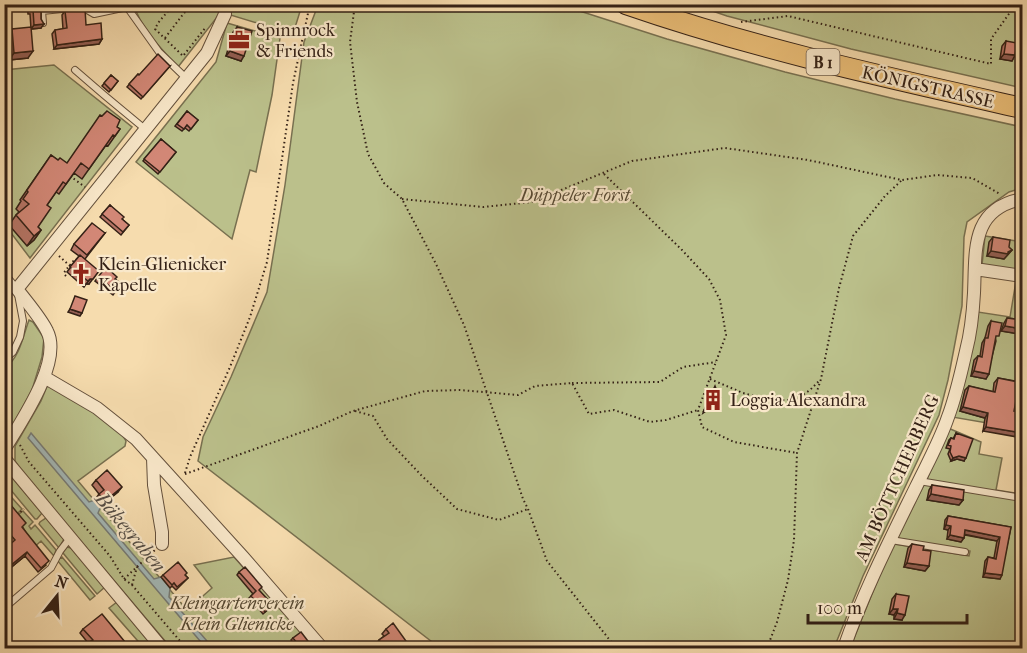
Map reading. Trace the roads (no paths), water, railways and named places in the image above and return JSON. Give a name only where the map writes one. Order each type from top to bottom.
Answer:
[{"type":"main road","name":"KÖNIGSTRASSE","points":[[626,4],[696,28],[781,52],[1023,108]]},
{"type":"street","points":[[4,450],[37,394],[49,365],[51,353],[48,332],[17,289],[207,53],[225,14]]},
{"type":"street","name":"AM BÖTTCHERBERG","points":[[844,648],[872,578],[949,416],[972,323],[976,243],[982,227],[995,210],[1017,200]]},
{"type":"street","points":[[975,269],[1023,276]]},
{"type":"street","points":[[44,377],[111,418],[136,439],[322,648]]},
{"type":"street","points":[[4,458],[162,648]]},
{"type":"street","points":[[153,458],[154,485],[162,544]]},
{"type":"lane","points":[[43,23],[42,11],[82,7],[94,14],[127,7],[159,52],[186,78]]},
{"type":"lane","points":[[75,70],[146,129]]},
{"type":"lane","points":[[4,273],[17,289],[24,321],[13,352],[4,360]]},
{"type":"lane","points":[[919,481],[1023,498]]},
{"type":"lane","points":[[9,604],[51,568],[70,538]]},
{"type":"lane","points":[[890,540],[965,552]]},
{"type":"place","name":"Spinnrock & Friends","points":[[239,40]]},
{"type":"place","name":"Klein-Glienicker Kapelle","points":[[81,274]]},
{"type":"place","name":"Loggia Alexandra","points":[[713,400]]},
{"type":"park label","name":"Düppeler Forst","points":[[575,195]]},
{"type":"park label","name":"Kleingartenverein Klein Glienicke","points":[[237,613]]},
{"type":"water label","name":"Bäkegraben","points":[[131,532]]}]
